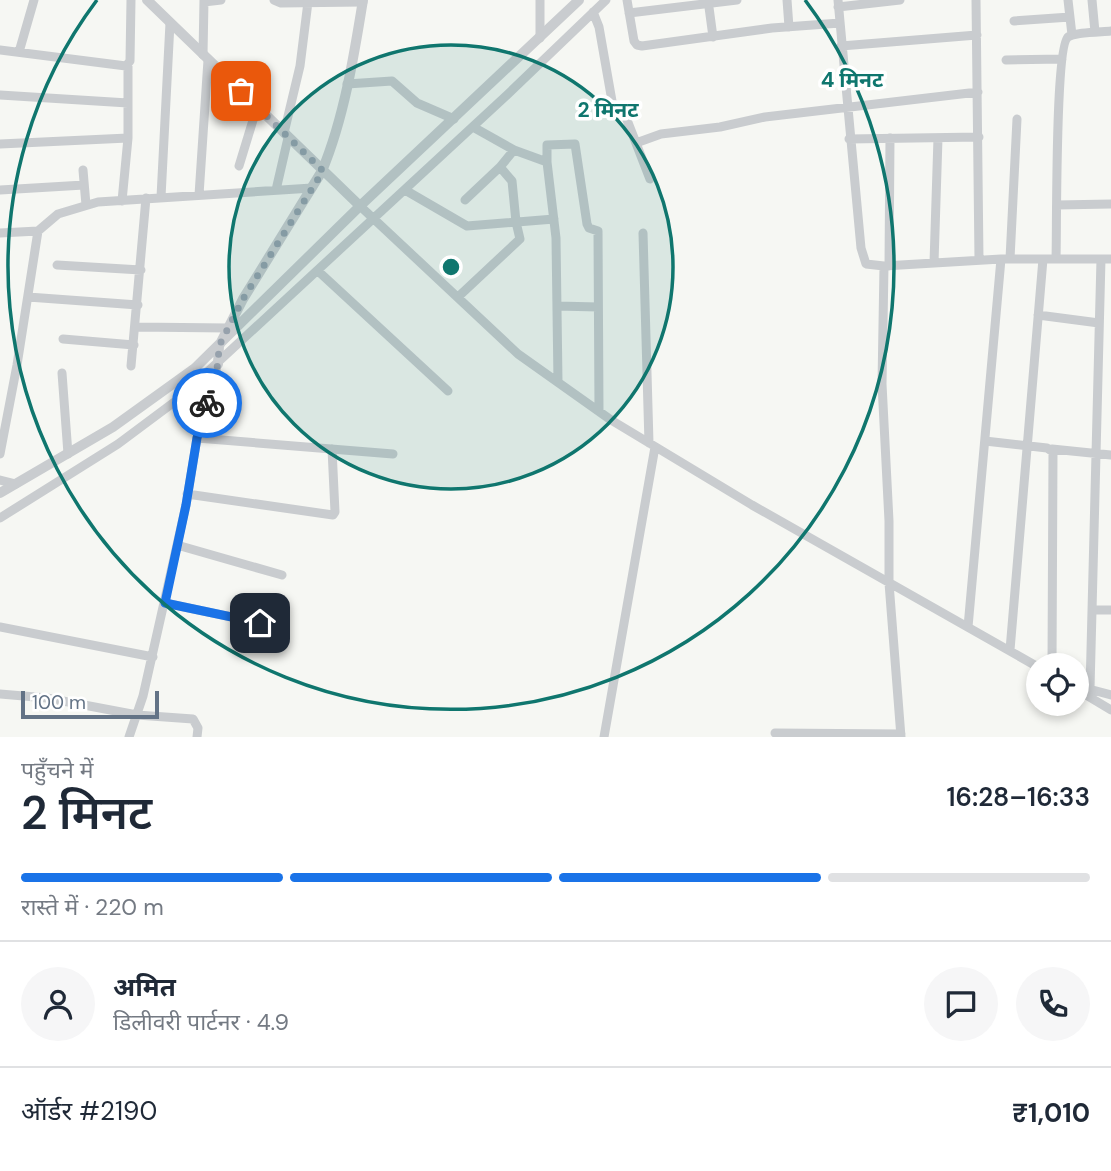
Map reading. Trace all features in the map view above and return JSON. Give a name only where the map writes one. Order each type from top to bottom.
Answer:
[{"type":"street","points":[[19,52],[34,0]]},
{"type":"street","points":[[122,201],[128,138],[131,0]]},
{"type":"street","points":[[147,0],[157,5],[170,23],[286,136],[518,354],[652,445],[1026,660]]},
{"type":"street","points":[[199,195],[205,57],[204,1],[222,0]]},
{"type":"street","points":[[129,737],[153,657],[197,438],[218,355],[243,299],[323,171],[347,84],[363,1],[281,3],[274,0]]},
{"type":"street","points":[[540,0],[540,38]]},
{"type":"street","points":[[0,493],[68,454],[218,355],[318,271],[367,212],[405,190],[473,127],[540,38],[579,0]]},
{"type":"street","points":[[0,518],[118,444],[177,400],[218,355],[367,212],[454,119],[501,89],[606,0]]},
{"type":"street","points":[[627,0],[634,41],[642,46],[839,23]]},
{"type":"street","points":[[629,13],[737,0]]},
{"type":"street","points":[[787,0],[789,27]]},
{"type":"street","points":[[900,0],[838,4],[849,139],[862,256],[866,264],[887,266],[1006,259],[1106,259],[1099,323],[1090,689],[1111,695]]},
{"type":"street","points":[[976,0],[979,260]]},
{"type":"street","points":[[1068,0],[1072,35]]},
{"type":"street","points":[[1092,0],[1095,33]]},
{"type":"street","points":[[276,190],[300,66],[302,2]]},
{"type":"street","points":[[708,2],[713,37]]},
{"type":"street","points":[[593,12],[599,27],[612,101]]},
{"type":"street","points":[[1014,21],[1070,17]]},
{"type":"street","points":[[161,197],[170,23]]},
{"type":"street","points":[[1056,259],[1062,59],[1065,41],[1072,35],[1111,31]]},
{"type":"street","points":[[841,46],[977,35]]},
{"type":"street","points":[[0,50],[123,66],[128,64]]},
{"type":"street","points":[[1006,60],[1062,59]]},
{"type":"street","points":[[347,84],[392,81],[417,103],[454,119]]},
{"type":"street","points":[[636,143],[661,134],[847,107],[978,92]]},
{"type":"street","points":[[0,95],[128,103]]},
{"type":"street","points":[[239,166],[257,107]]},
{"type":"street","points":[[968,626],[985,441],[1006,259],[1017,119]]},
{"type":"street","points":[[627,120],[650,179]]},
{"type":"street","points":[[473,127],[513,150],[547,162]]},
{"type":"street","points":[[849,139],[979,137]]},
{"type":"street","points":[[0,144],[128,138]]},
{"type":"street","points":[[775,733],[901,735],[889,583],[889,521],[882,384],[882,301],[887,266],[890,138]]},
{"type":"street","points":[[934,263],[938,138]]},
{"type":"street","points":[[558,382],[554,219],[547,145],[572,143],[576,146],[587,224],[589,228],[598,231],[598,410]]},
{"type":"street","points":[[465,200],[500,167],[513,150]]},
{"type":"street","points":[[458,297],[520,239],[512,181],[500,167]]},
{"type":"street","points":[[83,170],[86,205]]},
{"type":"street","points":[[0,190],[84,185]]},
{"type":"street","points":[[0,233],[38,231],[58,214],[86,205],[146,198],[312,188]]},
{"type":"street","points":[[405,190],[467,226],[554,219]]},
{"type":"street","points":[[131,366],[146,198]]},
{"type":"street","points":[[1057,205],[1111,204]]},
{"type":"street","points":[[0,454],[38,231]]},
{"type":"street","points":[[604,737],[652,445],[643,233]]},
{"type":"street","points":[[1010,650],[1043,259]]},
{"type":"street","points":[[57,265],[141,270]]},
{"type":"street","points":[[318,271],[448,391]]},
{"type":"street","points":[[28,297],[138,305]]},
{"type":"street","points":[[557,306],[598,307]]},
{"type":"street","points":[[1038,315],[1099,323]]},
{"type":"street","points":[[135,327],[228,328]]},
{"type":"street","points":[[63,339],[134,345]]},
{"type":"street","points":[[62,373],[68,454]]},
{"type":"street","points":[[197,438],[393,454]]},
{"type":"street","points":[[985,441],[1111,455]]},
{"type":"street","points":[[187,494],[333,515],[332,449]]},
{"type":"street","points":[[1052,449],[1052,653]]},
{"type":"street","points":[[0,480],[16,484]]},
{"type":"street","points":[[177,545],[282,575]]},
{"type":"street","points":[[165,603],[260,623]]},
{"type":"street","points":[[1092,610],[1111,610]]},
{"type":"street","points":[[0,627],[153,657]]},
{"type":"street","points":[[0,694],[47,698],[137,715],[193,719],[198,728],[197,737]]},
{"type":"street","points":[[1089,696],[1111,710]]},
{"type":"way so far","points":[[207,403],[218,364],[219,346],[243,299],[323,171],[241,91]]},
{"type":"route","points":[[207,403],[197,438],[165,603],[260,623]]}]
